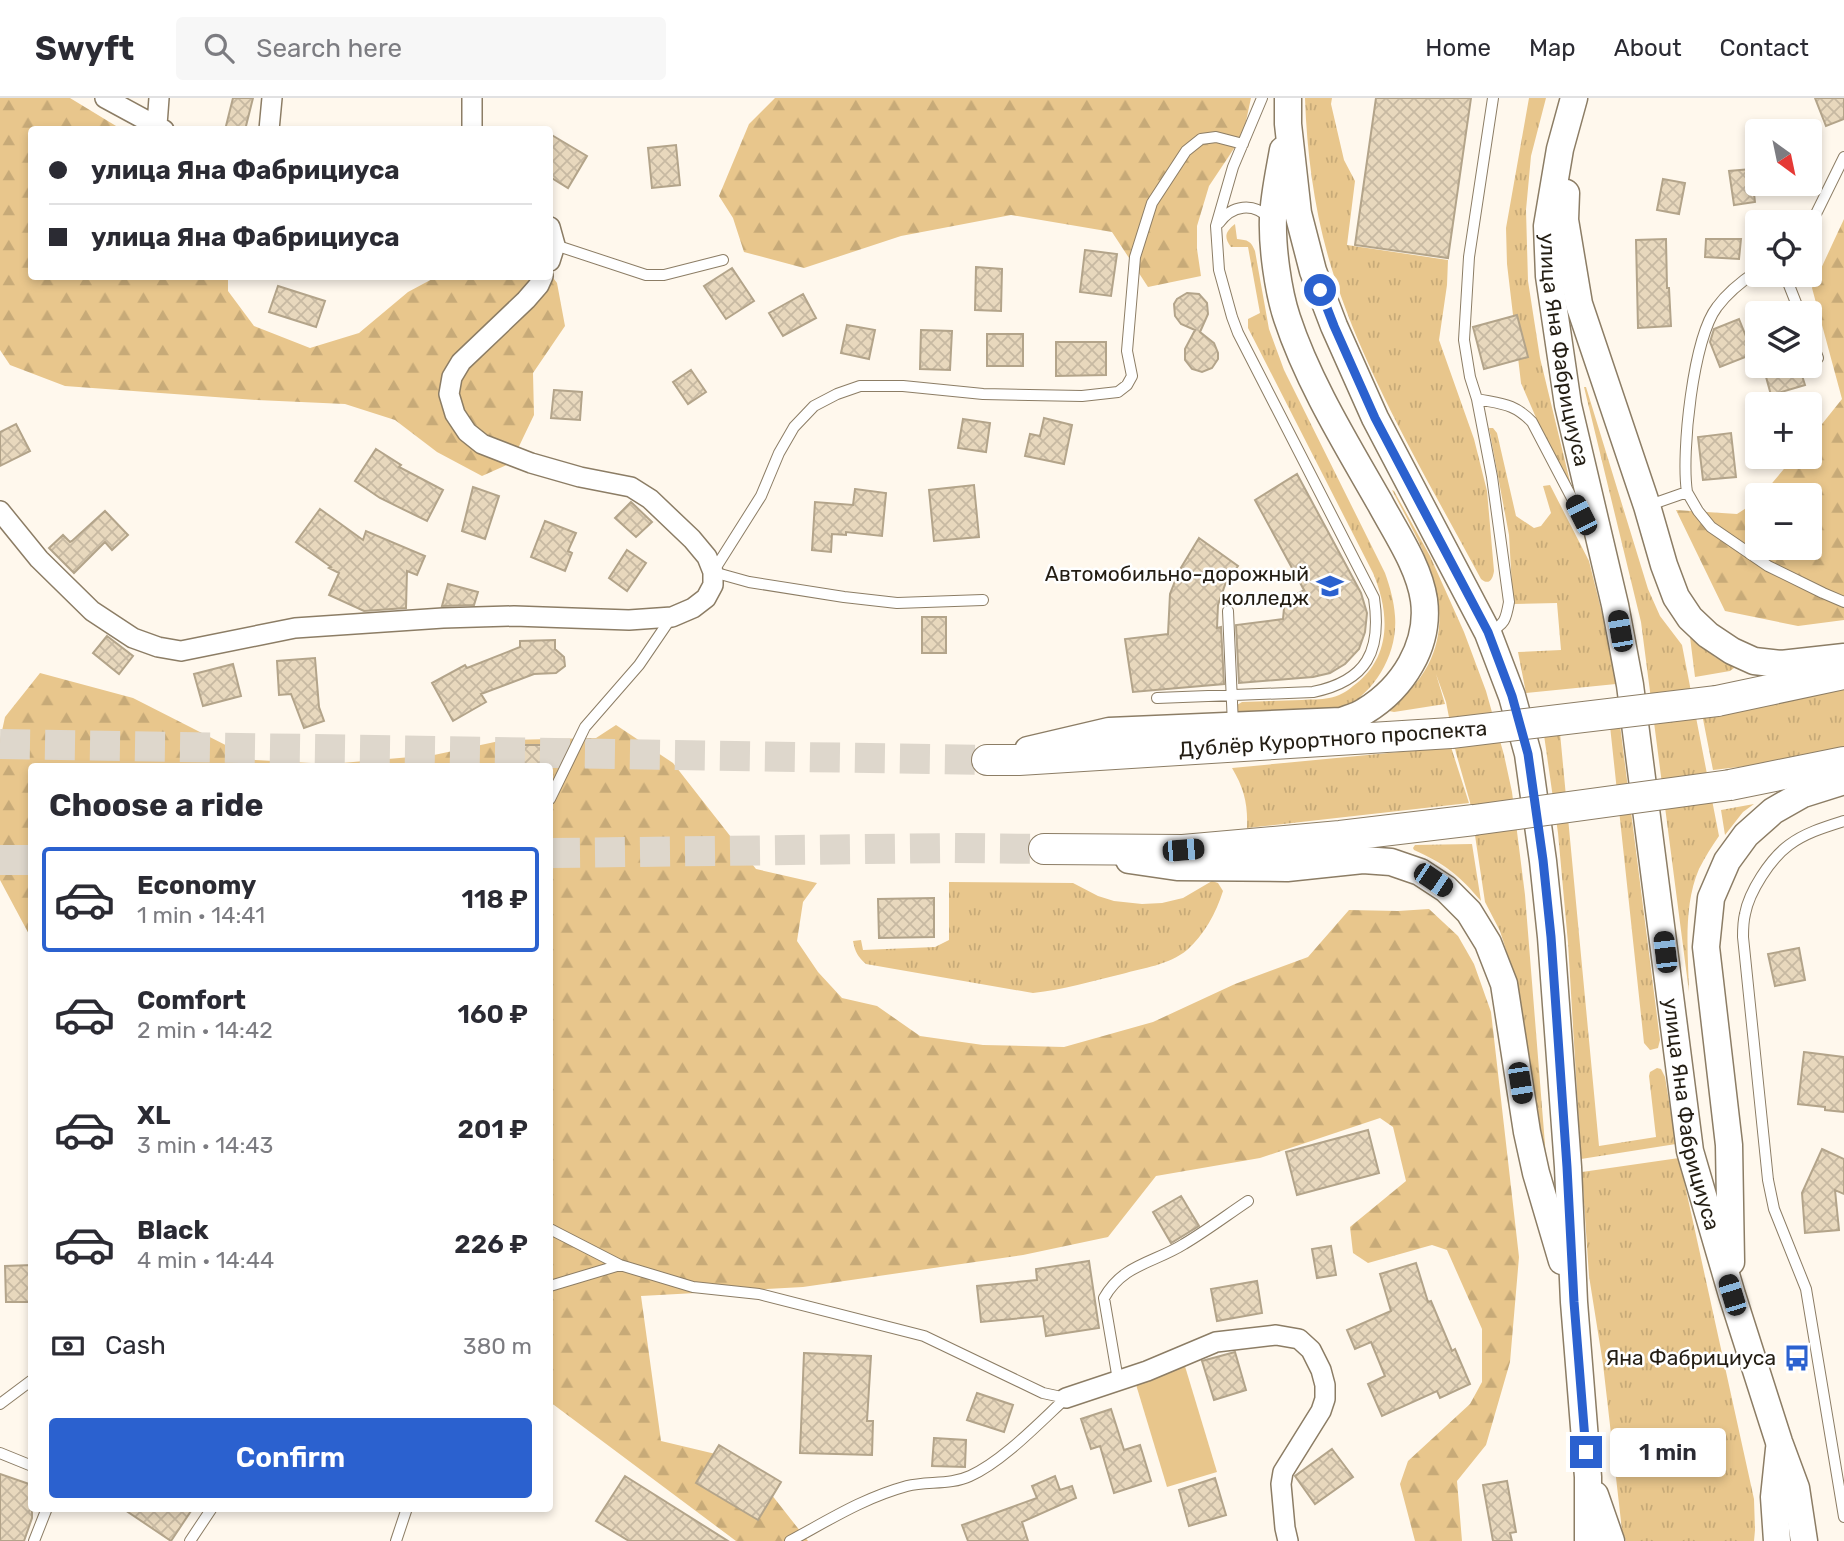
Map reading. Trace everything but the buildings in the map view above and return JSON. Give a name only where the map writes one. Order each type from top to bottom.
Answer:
[{"type":"main road","points":[[987,760],[1109,731],[1341,721],[1363,713],[1384,698],[1405,675],[1417,652],[1424,629],[1424,599],[1416,572],[1306,368],[1286,316],[1277,270],[1273,221],[1288,124],[1289,98]]},
{"type":"main road","points":[[1572,103],[1565,220],[1578,304],[1676,597],[1690,618],[1708,635],[1732,652],[1754,661],[1781,664],[1844,657]]},
{"type":"main road","name":"улица Яна Фабрициуса","points":[[1572,103],[1560,149],[1547,226],[1549,275],[1568,405],[1615,605],[1630,685],[1690,1151],[1732,1295],[1779,1442],[1797,1488],[1804,1541]]},
{"type":"main road","points":[[1288,124],[1298,213],[1313,271],[1375,418],[1488,632],[1512,696],[1528,754],[1551,937],[1588,1477],[1588,1541]]},
{"type":"main road","name":"Дублёр Курортного проспекта","points":[[987,760],[1451,733],[1717,701],[1844,674]]},
{"type":"main road","points":[[1044,849],[1183,850],[1340,835],[1474,820],[1730,785],[1844,762]]},
{"type":"main road","points":[[1732,1295],[1729,1145],[1706,947],[1711,898],[1727,861],[1746,835],[1773,811],[1803,794],[1844,781]]},
{"type":"main road","points":[[1044,849],[1177,867],[1287,868],[1363,860],[1391,862],[1420,872],[1446,889],[1469,912],[1488,943],[1504,984],[1527,1132],[1574,1302]]},
{"type":"main road","points":[[1777,1541],[1774,1497],[1779,1442]]},
{"type":"main road","points":[[1588,1477],[1611,1541]]},
{"type":"street","points":[[105,98],[159,126]]},
{"type":"street","points":[[159,98],[161,126]]},
{"type":"street","points":[[270,126],[272,98]]},
{"type":"street","points":[[472,98],[472,126]]},
{"type":"street","points":[[0,511],[39,559],[92,611],[134,638],[158,647],[181,651],[295,628],[514,616],[629,620],[672,617],[693,608],[706,598],[713,585],[713,572],[707,557],[692,539],[640,491],[531,463],[482,444],[467,432],[455,414],[449,394],[452,377],[461,362],[526,300],[540,280]]},
{"type":"street","points":[[1066,1398],[1147,1371],[1216,1342],[1276,1335],[1299,1339],[1311,1350],[1321,1370],[1325,1399],[1321,1411],[1283,1472],[1281,1484],[1288,1541]]},
{"type":"lane","points":[[1157,698],[1313,692],[1333,688],[1354,676],[1368,660],[1376,642],[1374,598],[1238,333],[1219,270],[1216,226],[1233,167],[1262,98]]},
{"type":"lane","points":[[1488,632],[1506,619],[1509,602],[1492,477],[1464,340],[1469,257],[1493,98]]},
{"type":"lane","points":[[984,600],[897,603],[857,599],[749,582],[713,572],[761,496],[779,453],[794,427],[814,406],[837,394],[860,386],[903,386],[983,394],[1082,396],[1118,392],[1127,385],[1132,376],[1128,351],[1135,257],[1153,204],[1186,151],[1201,139],[1216,137],[1243,144]]},
{"type":"lane","points":[[1818,210],[1844,158]]},
{"type":"lane","points":[[1216,226],[1235,209],[1261,210],[1273,221]]},
{"type":"lane","points":[[553,245],[646,275],[664,275],[723,260]]},
{"type":"lane","points":[[1745,279],[1735,286],[1716,308],[1703,335],[1691,393],[1685,468],[1687,492],[1711,527],[1768,566],[1844,602]]},
{"type":"lane","points":[[1476,399],[1509,405],[1521,411],[1532,422],[1605,561]]},
{"type":"lane","points":[[1647,506],[1687,492]]},
{"type":"lane","points":[[1228,611],[1233,726]]},
{"type":"lane","points":[[553,793],[585,727],[639,665],[672,617]]},
{"type":"lane","points":[[1844,821],[1815,830],[1787,846],[1767,869],[1754,890],[1745,912],[1743,937],[1768,1180],[1774,1209],[1806,1289],[1844,1517]]},
{"type":"lane","points":[[1118,1380],[1104,1298],[1110,1287],[1125,1273],[1183,1245],[1248,1201]]},
{"type":"lane","points":[[553,1231],[620,1265],[693,1287],[759,1294],[924,1336],[1043,1393],[1066,1398]]},
{"type":"lane","points":[[553,1285],[620,1265]]},
{"type":"lane","points":[[0,1404],[28,1383]]},
{"type":"lane","points":[[790,1541],[856,1504],[880,1495],[910,1485],[967,1478],[981,1471],[1066,1398]]},
{"type":"lane","points":[[0,1453],[28,1464]]},
{"type":"lane","points":[[34,1541],[45,1512]]},
{"type":"lane","points":[[190,1541],[209,1512]]},
{"type":"lane","points":[[396,1541],[406,1512]]},
{"type":"green space","points":[[0,98],[70,98],[116,126],[28,126],[28,280],[228,280],[228,291],[254,326],[310,348],[359,333],[408,292],[430,280],[553,280],[553,278],[557,283],[565,326],[533,373],[534,415],[511,463],[482,476],[437,452],[395,420],[345,404],[65,386],[10,365],[0,350]]},
{"type":"green space","points":[[775,98],[1251,98],[1243,135],[1209,186],[1197,226],[1201,276],[1148,287],[1112,232],[1011,215],[901,236],[804,268],[744,252],[733,218],[719,196],[749,124]]},
{"type":"green space","points":[[1305,98],[1332,98],[1331,104],[1344,160],[1355,181],[1347,245],[1448,260],[1439,340],[1474,439],[1487,491],[1494,571],[1488,582],[1481,579],[1421,470],[1350,321],[1329,260],[1318,214],[1310,167]]},
{"type":"green space","points":[[1529,98],[1546,98],[1531,156],[1526,210],[1528,281],[1540,358],[1572,490],[1567,489],[1521,383],[1507,264],[1506,228]]},
{"type":"green space","points":[[1844,219],[1844,620],[1798,626],[1725,611],[1676,510],[1737,514],[1745,509],[1745,560],[1822,560],[1822,483],[1772,483],[1784,469],[1822,469],[1822,424],[1842,399],[1822,325],[1822,301],[1816,301],[1812,288],[1822,287],[1822,266]]},
{"type":"green space","points":[[1235,224],[1237,239],[1249,242],[1255,251],[1269,329],[1284,370],[1385,573],[1393,599],[1395,630],[1389,657],[1383,670],[1366,692],[1344,708],[1237,713],[1237,705],[1242,702],[1323,699],[1345,692],[1366,675],[1375,662],[1384,634],[1384,619],[1383,604],[1373,573],[1248,328],[1248,319],[1260,313],[1248,247],[1231,247],[1226,237]]},
{"type":"green space","points":[[1584,387],[1648,589],[1660,616],[1682,645],[1719,836],[1699,869],[1691,898],[1688,929],[1689,992],[1641,622]]},
{"type":"green space","points":[[1489,428],[1493,428],[1497,433],[1516,516],[1534,528],[1541,526],[1551,513],[1543,486],[1550,485],[1589,561],[1616,684],[1526,693],[1518,652],[1561,650],[1557,603],[1513,604],[1509,535]]},
{"type":"green space","points":[[1392,490],[1430,556],[1464,632],[1486,691],[1504,755],[1512,792],[1525,895],[1546,1157],[1542,1158],[1515,978],[1500,931],[1485,902],[1470,802],[1456,753],[1446,702],[1436,674],[1445,704],[1389,711],[1416,683],[1428,665],[1437,642],[1439,620],[1438,598],[1432,575],[1424,553]]},
{"type":"green space","points":[[1690,637],[1715,657],[1734,668],[1695,677]]},
{"type":"green space","points":[[40,673],[133,698],[255,760],[311,763],[28,763],[28,932],[0,880],[0,740],[5,717]]},
{"type":"green space","points":[[1844,688],[1844,749],[1773,763],[1713,770],[1702,714]]},
{"type":"green space","points":[[616,725],[673,763],[756,869],[817,883],[803,902],[797,941],[818,972],[842,998],[877,1006],[920,1036],[983,1045],[1064,1047],[1153,1022],[1235,984],[1308,957],[1349,910],[1429,909],[1458,936],[1474,964],[1491,1012],[1519,1257],[1510,1362],[1486,1445],[1457,1481],[1462,1541],[1415,1541],[1400,1484],[1408,1461],[1470,1404],[1482,1382],[1482,1329],[1447,1250],[1432,1245],[1368,1263],[1353,1253],[1350,1227],[1406,1181],[1393,1127],[1380,1118],[1260,1158],[1156,1176],[1108,1237],[1023,1255],[803,1287],[641,1296],[661,1441],[745,1461],[808,1541],[736,1541],[553,1404],[553,763],[342,763],[434,755],[504,740],[596,738]]},
{"type":"green space","points":[[1620,725],[1660,1040],[1658,1048],[1650,1050],[1644,1043],[1610,726]]},
{"type":"green space","points":[[1560,733],[1599,1146],[1656,1137],[1649,1076],[1650,1072],[1657,1068],[1661,1069],[1665,1077],[1676,1144],[1581,1159],[1568,943],[1558,833],[1544,735]]},
{"type":"green space","points":[[1451,747],[1469,803],[1247,828],[1244,796],[1232,768]]},
{"type":"green space","points":[[1754,804],[1743,812],[1725,835],[1721,810]]},
{"type":"green space","points":[[1472,844],[1481,901],[1451,871],[1413,848],[1415,845]]},
{"type":"green space","points":[[1212,881],[1218,883],[1223,891],[1217,907],[1199,938],[1180,955],[1156,965],[1055,990],[1033,993],[866,964],[857,954],[853,941],[861,940],[863,950],[935,947],[949,940],[949,882],[1073,883],[1114,901],[1142,904],[1183,898]]},
{"type":"green space","points":[[1679,1158],[1754,1499],[1754,1541],[1626,1541],[1622,1530],[1603,1364],[1589,1276],[1582,1172]]},
{"type":"green space","points":[[1184,1363],[1217,1472],[1167,1487],[1134,1378]]},
{"type":"tunnel","points":[[0,744],[987,760]]},
{"type":"tunnel","points":[[553,853],[1044,849]]},
{"type":"tunnel","points":[[0,860],[28,860]]},
{"type":"place","name":"Автомобильно-дорожный колледж","points":[[1330,586]]},
{"type":"place","name":"Яна Фабрициуса","points":[[1797,1358]]},
{"type":"route","points":[[1320,290],[1375,418],[1488,632],[1512,696],[1528,754],[1551,937],[1586,1452]]}]
